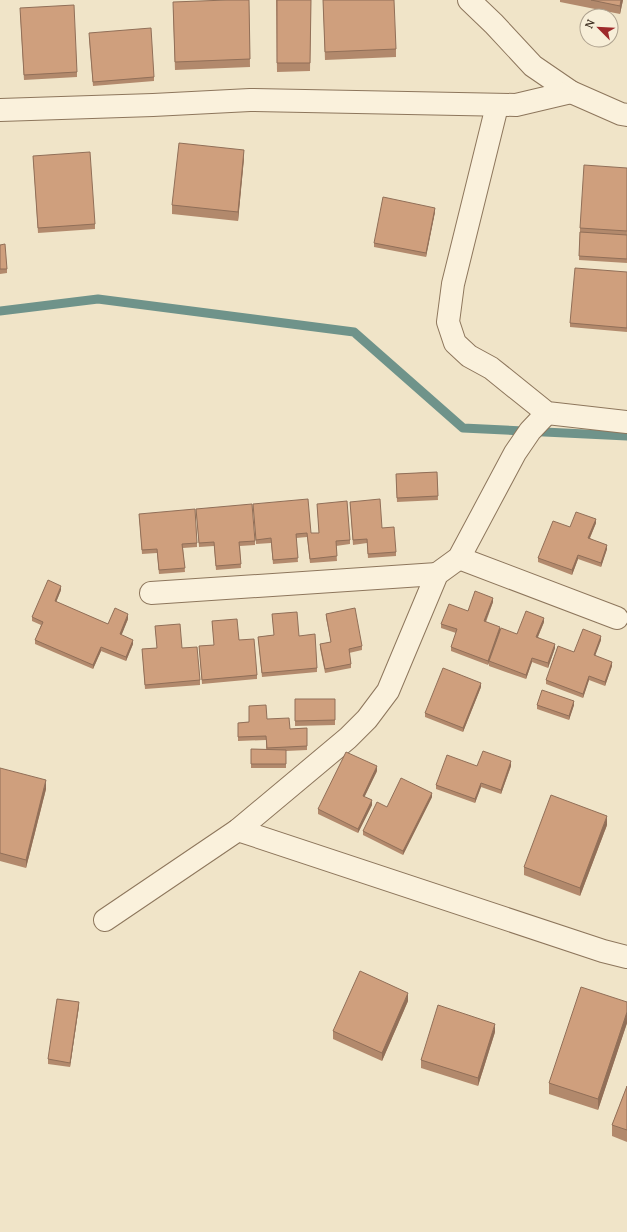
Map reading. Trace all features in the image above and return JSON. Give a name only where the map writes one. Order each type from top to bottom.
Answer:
[{"type":"street","points":[[469,0],[494,24],[533,66],[571,92],[621,114],[627,115]]},
{"type":"street","points":[[0,110],[250,100],[497,106],[516,105],[571,92]]},
{"type":"street","points":[[497,106],[453,284],[448,322],[454,343],[469,356],[491,368],[547,414],[627,422]]},
{"type":"street","points":[[105,920],[238,830],[348,738],[367,719],[388,691],[437,574],[459,558],[515,454],[530,432],[547,414]]},
{"type":"street","points":[[459,558],[617,618]]},
{"type":"street","points":[[151,593],[437,574]]},
{"type":"street","points":[[238,830],[595,949],[627,957]]},
{"type":"building","points":[[249,0],[250,59],[175,62],[173,2]]},
{"type":"building","points":[[277,0],[311,0],[310,63],[277,63]]},
{"type":"building","points":[[323,0],[394,0],[396,49],[325,52]]},
{"type":"building","points":[[591,0],[621,0],[620,6]]},
{"type":"building","points":[[74,5],[77,72],[24,75],[20,8]]},
{"type":"building","points":[[151,28],[154,77],[93,82],[89,33]]},
{"type":"building","points":[[179,143],[244,150],[238,212],[172,205]]},
{"type":"building","points":[[90,152],[95,224],[38,228],[33,156]]},
{"type":"building","points":[[584,165],[627,168],[627,231],[580,228]]},
{"type":"building","points":[[383,197],[435,208],[426,253],[374,243]]},
{"type":"building","points":[[580,232],[627,235],[627,259],[579,256]]},
{"type":"building","points":[[5,244],[7,269],[0,269],[0,245]]},
{"type":"building","points":[[575,268],[627,272],[627,328],[570,323]]},
{"type":"building","points":[[437,472],[438,496],[397,498],[396,474]]},
{"type":"building","points":[[308,499],[311,533],[319,533],[317,504],[347,501],[350,540],[336,541],[337,556],[310,559],[307,533],[296,534],[298,558],[273,560],[271,538],[256,540],[253,504]]},
{"type":"building","points":[[380,499],[382,528],[394,527],[396,552],[368,554],[367,539],[353,540],[350,502]]},
{"type":"building","points":[[252,504],[255,541],[239,542],[241,564],[216,566],[214,542],[199,543],[196,509]]},
{"type":"building","points":[[195,509],[197,543],[182,544],[185,568],[159,570],[157,549],[142,550],[139,514]]},
{"type":"building","points":[[576,512],[596,519],[588,538],[607,545],[601,563],[578,555],[572,570],[538,558],[553,521],[570,527]]},
{"type":"building","points":[[48,580],[61,586],[55,601],[108,624],[115,608],[128,614],[120,634],[133,640],[126,657],[101,647],[93,665],[35,640],[43,622],[32,617]]},
{"type":"building","points":[[475,591],[493,598],[484,621],[500,627],[488,661],[451,647],[457,629],[441,624],[449,604],[468,611]]},
{"type":"building","points":[[355,608],[362,646],[349,649],[351,664],[325,669],[320,644],[331,642],[326,614]]},
{"type":"building","points":[[526,611],[544,618],[536,637],[555,644],[548,663],[532,658],[526,675],[489,661],[501,628],[517,634]]},
{"type":"building","points":[[297,612],[299,636],[315,634],[317,668],[262,673],[258,637],[274,635],[272,614]]},
{"type":"building","points":[[237,619],[239,640],[254,639],[257,675],[202,680],[199,646],[214,645],[212,621]]},
{"type":"building","points":[[180,624],[182,648],[197,647],[200,680],[145,685],[142,649],[157,648],[155,626]]},
{"type":"building","points":[[583,629],[601,636],[594,655],[612,662],[605,682],[589,676],[583,694],[546,680],[558,646],[574,652]]},
{"type":"building","points":[[443,668],[481,683],[463,728],[425,713]]},
{"type":"building","points":[[542,690],[574,701],[569,716],[537,705]]},
{"type":"building","points":[[295,699],[335,699],[335,720],[295,721]]},
{"type":"building","points":[[266,705],[267,719],[289,718],[290,729],[307,728],[307,746],[267,748],[266,736],[238,737],[238,723],[249,722],[249,706]]},
{"type":"building","points":[[251,749],[286,750],[286,764],[251,764]]},
{"type":"building","points":[[483,751],[511,761],[501,790],[481,783],[475,799],[436,785],[447,755],[477,766]]},
{"type":"building","points":[[346,752],[377,766],[363,796],[372,800],[358,829],[318,809]]},
{"type":"building","points":[[0,768],[46,780],[26,860],[0,853]]},
{"type":"building","points":[[401,778],[432,793],[403,851],[363,831],[377,802],[387,807]]},
{"type":"building","points":[[551,795],[607,816],[580,888],[524,867]]},
{"type":"building","points":[[360,971],[408,993],[382,1053],[333,1031]]},
{"type":"building","points":[[581,987],[627,1002],[627,1012],[598,1099],[549,1083]]},
{"type":"building","points":[[57,999],[79,1002],[70,1063],[48,1059]]},
{"type":"building","points":[[438,1005],[495,1024],[478,1078],[421,1060]]},
{"type":"building","points":[[627,1086],[627,1130],[612,1125]]},
{"type":"waterway","points":[[0,311],[98,299],[354,332],[463,428],[627,436]]}]
